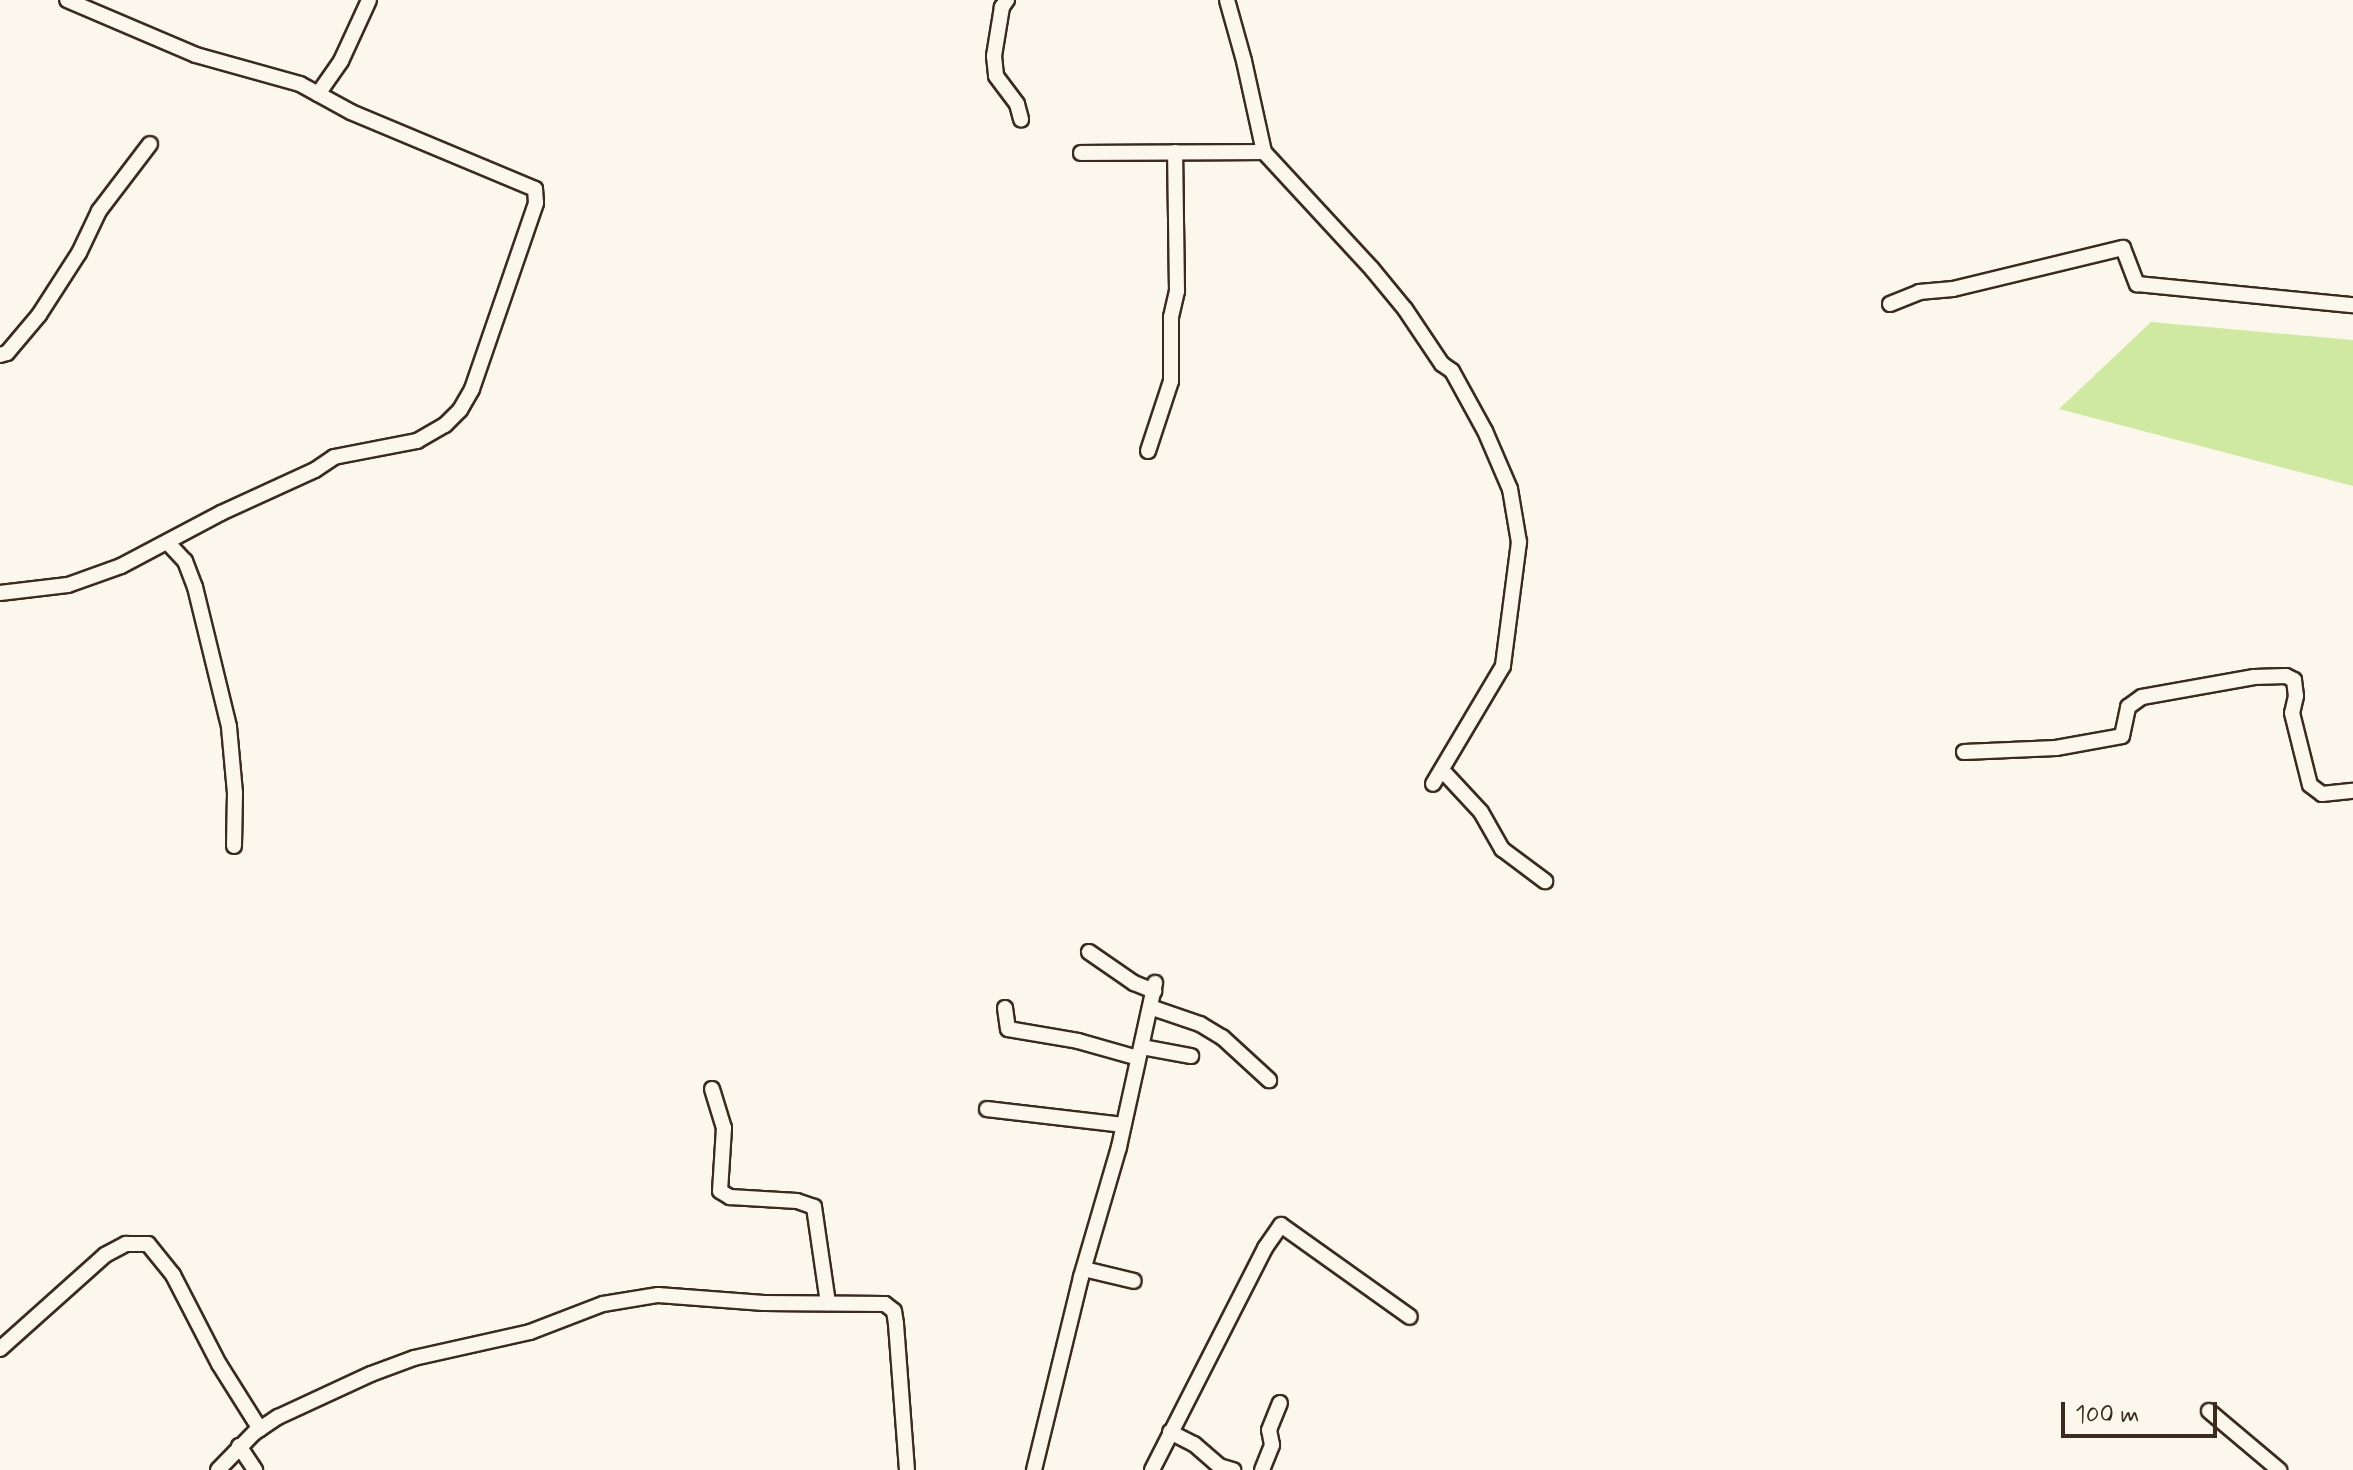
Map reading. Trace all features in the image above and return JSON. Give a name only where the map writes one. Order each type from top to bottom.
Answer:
[{"type":"street","points":[[0,593],[68,585],[121,566],[221,513],[315,470],[334,457],[417,441],[445,425],[460,410],[472,389],[536,203],[535,189],[351,112],[290,81],[196,55],[67,0]]},
{"type":"street","points":[[318,94],[341,61],[369,0]]},
{"type":"street","points":[[1007,0],[1002,7],[994,56],[996,76],[1017,104],[1021,119]]},
{"type":"street","points":[[1227,0],[1264,152],[1358,252],[1405,309],[1442,364],[1452,371],[1485,431],[1510,489],[1519,542],[1503,666],[1433,784]]},
{"type":"street","points":[[0,355],[7,353],[39,315],[79,253],[99,211],[150,144]]},
{"type":"street","points":[[1148,451],[1171,381],[1171,317],[1177,291],[1175,152]]},
{"type":"street","points":[[1081,153],[1264,152]]},
{"type":"street","points":[[1890,304],[1919,292],[1953,289],[2123,248],[2137,284],[2353,305]]},
{"type":"street","points":[[168,543],[185,561],[195,587],[229,727],[235,793],[234,846]]},
{"type":"street","points":[[1964,752],[2056,748],[2122,736],[2128,707],[2142,697],[2193,691],[2254,677],[2286,676],[2294,680],[2296,696],[2292,713],[2310,785],[2322,794],[2353,791]]},
{"type":"street","points":[[1442,770],[1481,812],[1502,849],[1545,881]]},
{"type":"street","points":[[1034,1470],[1084,1269],[1104,1207],[1154,987],[1134,983],[1089,952]]},
{"type":"street","points":[[1150,1007],[1200,1024],[1222,1037],[1269,1080]]},
{"type":"street","points":[[1005,1008],[1008,1029],[1140,1052],[1191,1056]]},
{"type":"street","points":[[712,1089],[724,1128],[720,1191],[730,1197],[797,1201],[814,1207],[828,1303]]},
{"type":"street","points":[[987,1109],[1123,1125]]},
{"type":"street","points":[[1152,1470],[1220,1343],[1265,1248],[1281,1225],[1410,1317]]},
{"type":"street","points":[[0,1349],[105,1255],[126,1244],[148,1244],[173,1275],[219,1364],[260,1429]]},
{"type":"street","points":[[1084,1269],[1134,1281]]},
{"type":"street","points":[[218,1470],[239,1446],[260,1429],[311,1400],[414,1358],[530,1332],[603,1304],[658,1295],[764,1303],[885,1304],[894,1311],[907,1470]]},
{"type":"street","points":[[1262,1470],[1272,1445],[1269,1430],[1280,1403]]},
{"type":"street","points":[[2209,1411],[2279,1470]]},
{"type":"street","points":[[1170,1432],[1194,1444],[1219,1466],[1233,1470]]},
{"type":"street","points":[[239,1446],[255,1470]]},
{"type":"green space","points":[[2151,322],[2353,340],[2353,486],[2059,409]]}]
